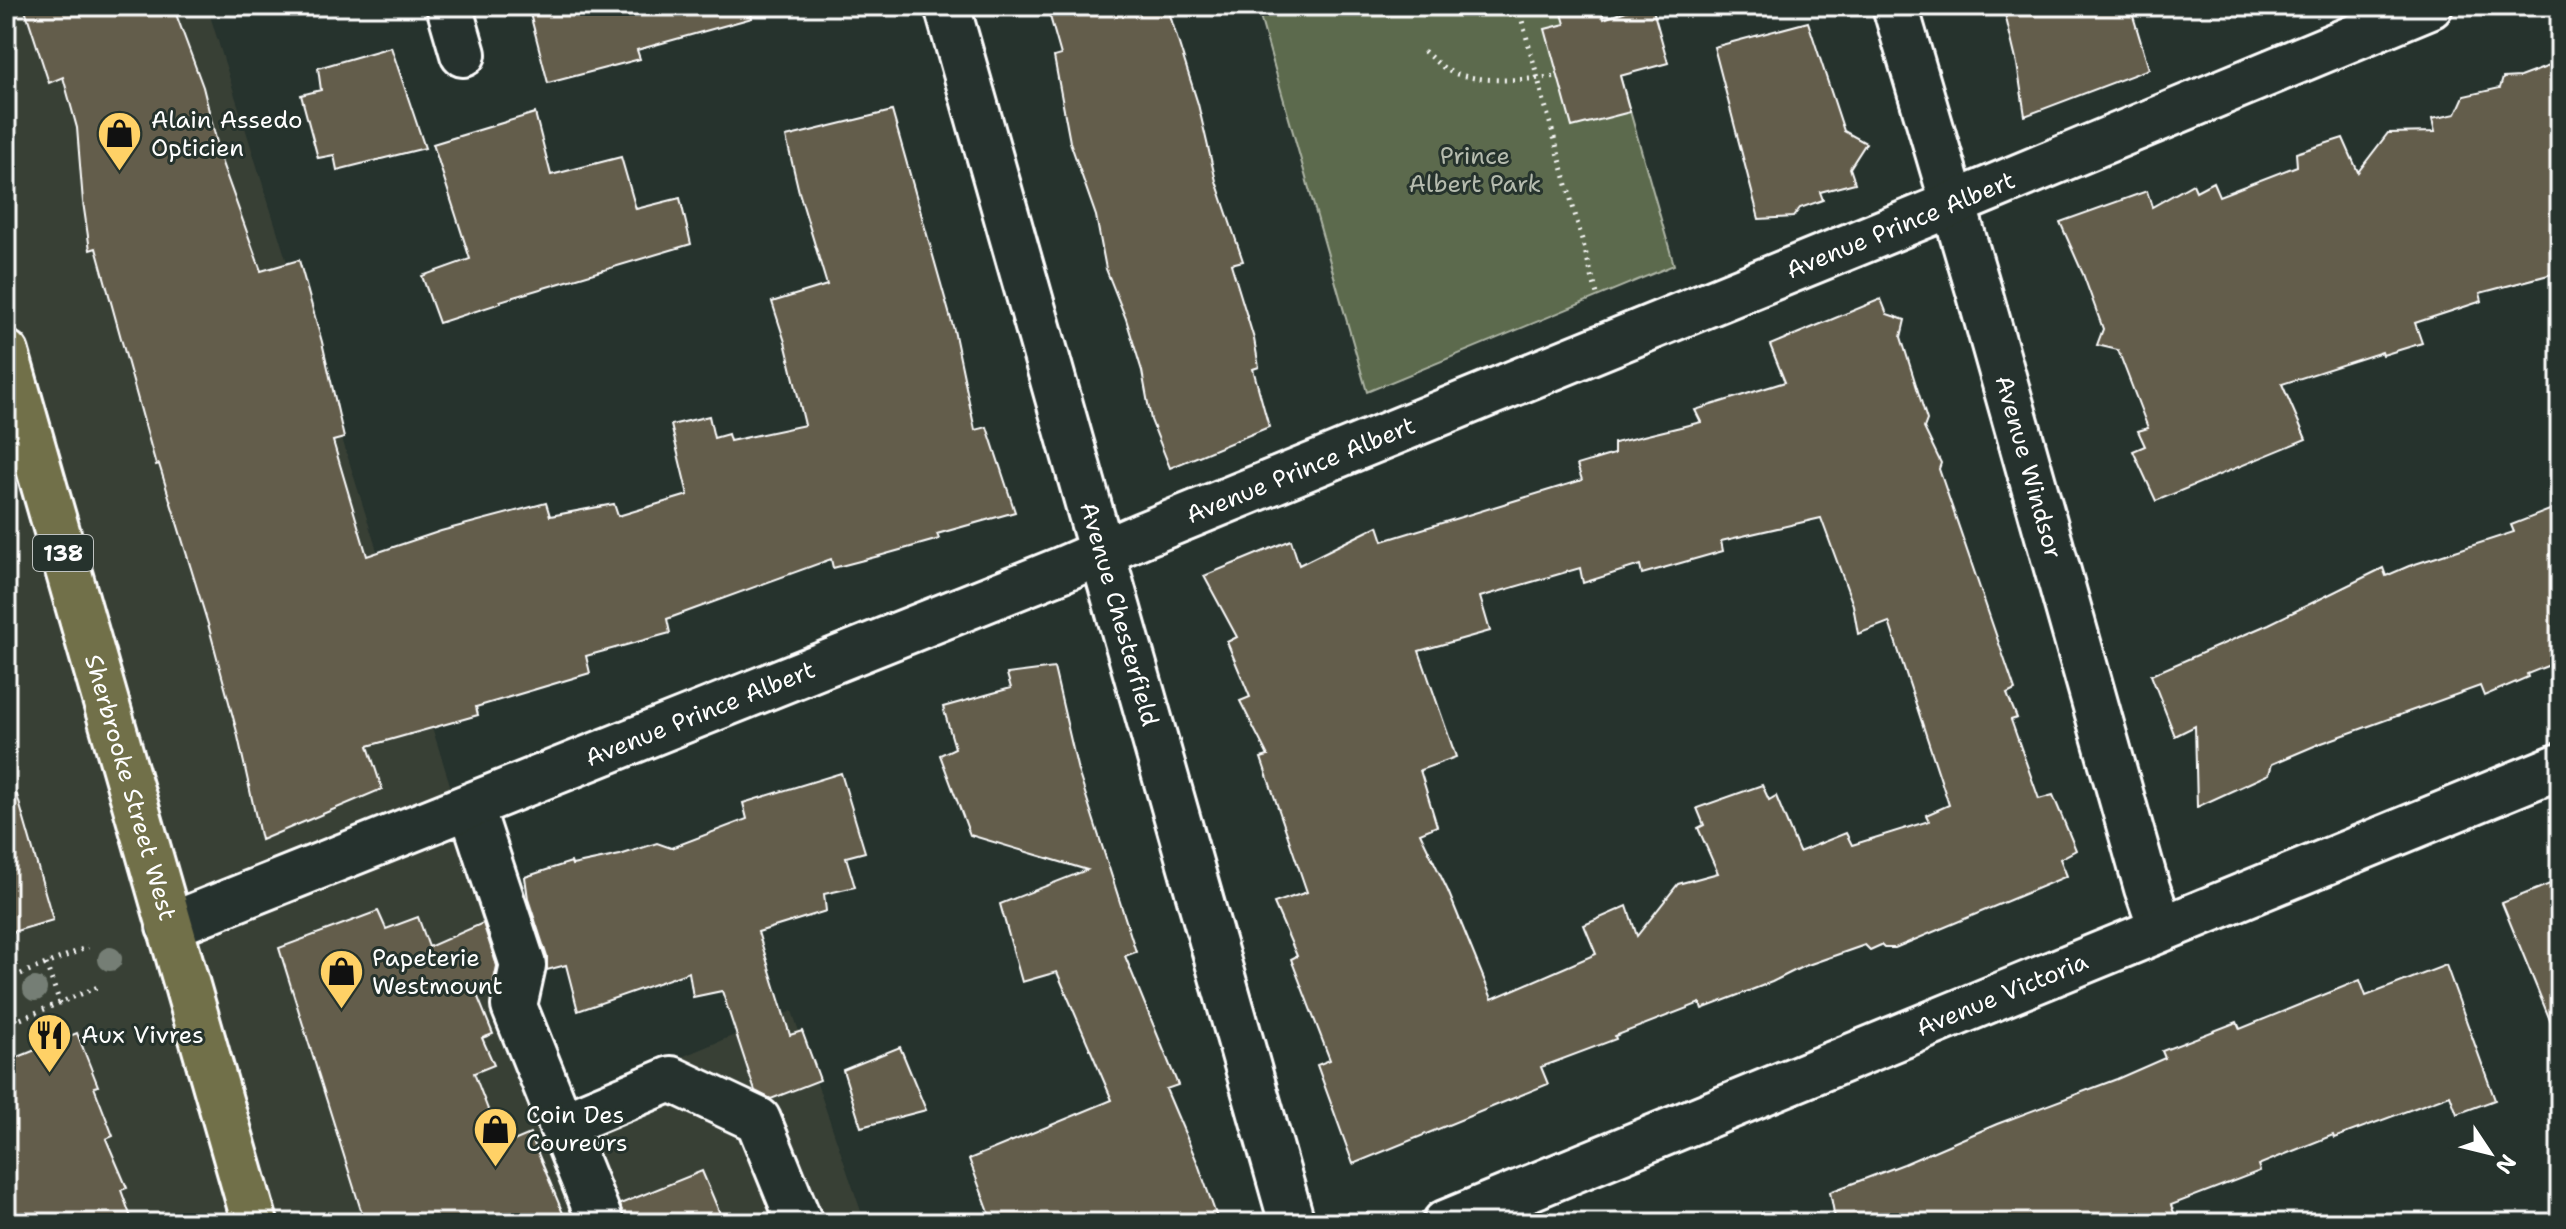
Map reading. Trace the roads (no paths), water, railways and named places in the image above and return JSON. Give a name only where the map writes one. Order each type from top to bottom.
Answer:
[{"type":"main road","name":"Sherbrooke Street West","points":[[7,356],[255,1223]]},
{"type":"street","points":[[449,6],[463,54]]},
{"type":"street","name":"Avenue Chesterfield","points":[[947,6],[1292,1223]]},
{"type":"street","name":"Avenue Windsor","points":[[1895,6],[2161,928]]},
{"type":"street","name":"Avenue Prince Albert","points":[[169,926],[1101,552],[2430,6]]},
{"type":"street","name":"Avenue Victoria","points":[[1445,1223],[2560,766]]},
{"type":"street","points":[[471,807],[523,965],[514,1006],[601,1223]]},
{"type":"street","points":[[561,1125],[671,1079],[758,1120],[800,1223]]},
{"type":"place","name":"Alain Assedo Opticien","points":[[120,173]]},
{"type":"place","name":"Papeterie Westmount","points":[[341,1011]]},
{"type":"place","name":"Aux Vivres","points":[[50,1074]]},
{"type":"place","name":"Coin Des Coureurs","points":[[495,1168]]},
{"type":"park label","name":"Prince Albert Park","points":[[1475,170]]}]
